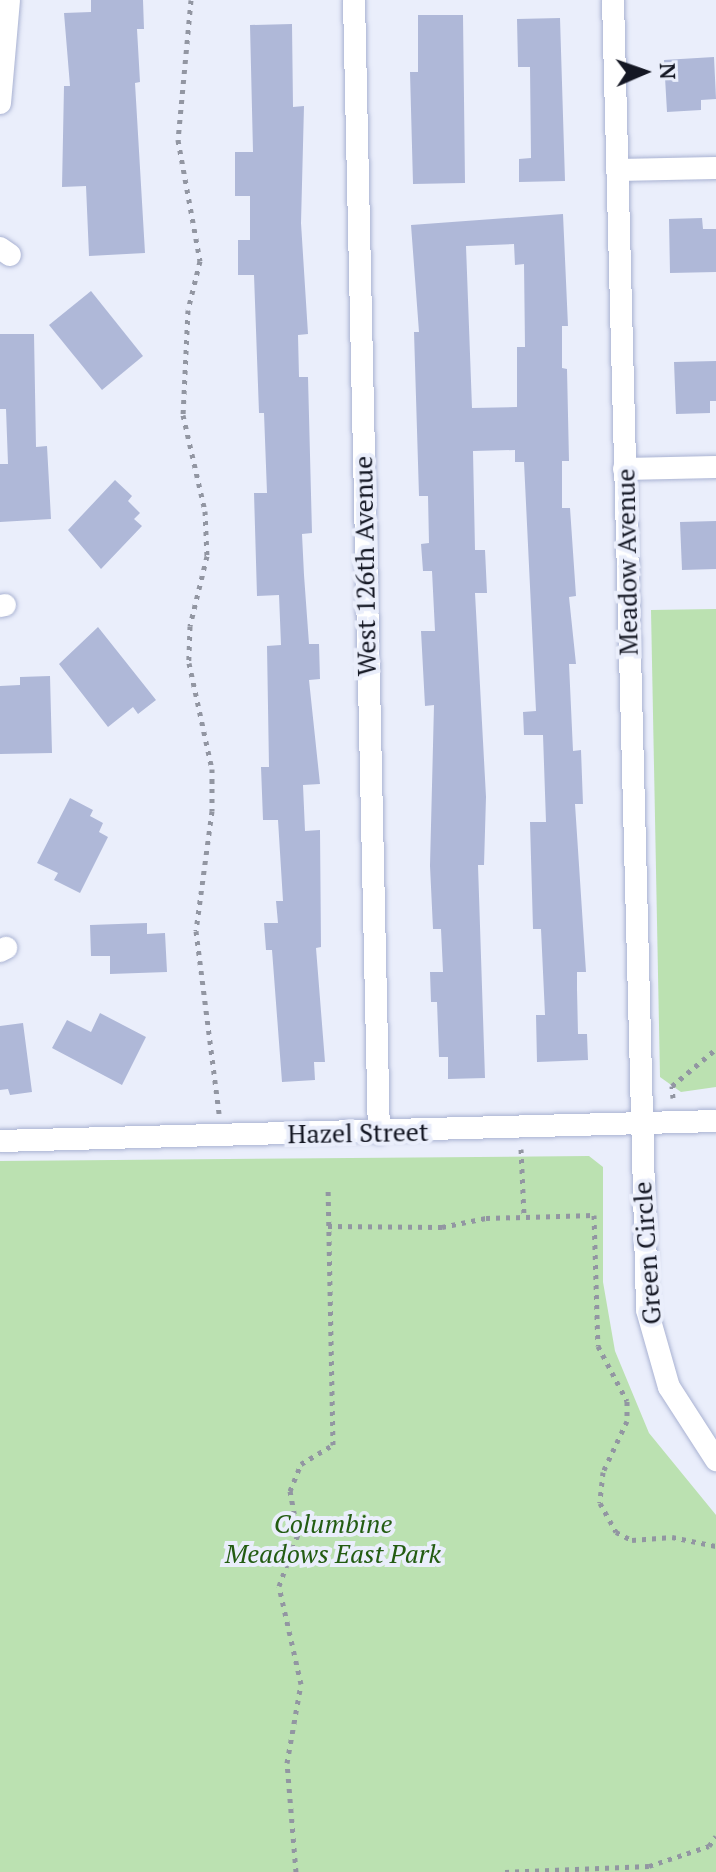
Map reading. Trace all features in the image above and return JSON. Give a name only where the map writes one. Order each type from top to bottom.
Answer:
[{"type":"street","points":[[0,103],[9,0]]},
{"type":"street","name":"West 126th Avenue","points":[[354,0],[379,1133]]},
{"type":"street","name":"Meadow Avenue","points":[[613,0],[640,1125]]},
{"type":"street","points":[[617,170],[716,168]]},
{"type":"street","points":[[624,469],[716,467]]},
{"type":"street","name":"Hazel Street","points":[[0,1141],[379,1133],[716,1121]]},
{"type":"street","name":"Green Circle","points":[[640,1125],[647,1310],[656,1349],[682,1412],[716,1460]]},
{"type":"path","points":[[191,0],[178,140],[200,261],[188,310],[183,415],[205,511],[207,556],[190,626],[189,663],[212,769],[212,811],[196,931],[199,987],[219,1085],[219,1135]]},
{"type":"path","points":[[674,1123],[672,1086],[716,1049]]},
{"type":"path","points":[[520,1129],[524,1216]]},
{"type":"path","points":[[296,1872],[287,1763],[301,1684],[279,1586],[298,1534],[290,1491],[301,1464],[333,1445],[328,1188]]},
{"type":"path","points":[[328,1226],[442,1227],[524,1216],[594,1215],[598,1346],[627,1401],[627,1421],[603,1472],[600,1503],[616,1532],[632,1540],[672,1537],[716,1546]]},
{"type":"path","points":[[505,1872],[649,1866],[709,1846],[716,1836]]},
{"type":"green space","points":[[716,609],[716,1087],[681,1092],[660,1077],[651,610]]},
{"type":"green space","name":"Columbine Meadows East Park","points":[[589,1156],[603,1167],[603,1282],[615,1351],[649,1433],[716,1515],[716,1872],[0,1872],[0,1161]]},
{"type":"building","points":[[91,0],[143,0],[144,29],[137,29],[140,82],[135,83],[145,253],[89,256],[86,186],[62,187],[64,86],[70,86],[64,13],[91,12]]},
{"type":"building","points":[[418,15],[463,15],[465,183],[413,184],[410,72],[418,72]]},
{"type":"building","points":[[560,18],[565,181],[519,182],[519,159],[531,158],[530,67],[518,67],[517,19]]},
{"type":"building","points":[[292,24],[293,107],[304,106],[301,223],[308,334],[298,335],[299,377],[308,377],[312,533],[302,534],[309,644],[319,644],[320,679],[309,680],[320,784],[303,785],[305,831],[320,830],[321,947],[316,948],[325,1062],[314,1062],[315,1080],[282,1082],[272,950],[266,950],[264,923],[278,923],[276,901],[283,901],[278,820],[263,820],[261,767],[269,767],[267,646],[281,645],[279,595],[257,596],[254,493],[267,493],[264,413],[259,413],[254,275],[238,275],[238,240],[250,240],[250,196],[235,196],[235,152],[253,152],[250,25]]},
{"type":"building","points":[[714,57],[716,99],[701,100],[701,110],[667,112],[664,60]]},
{"type":"building","points":[[563,214],[568,326],[562,326],[562,368],[567,369],[569,461],[562,461],[562,508],[570,508],[576,596],[569,597],[576,664],[569,664],[573,751],[581,750],[583,804],[575,804],[586,972],[577,972],[578,1034],[587,1034],[588,1060],[537,1062],[536,1015],[545,1015],[541,929],[533,929],[530,822],[546,822],[543,735],[524,735],[523,712],[536,711],[524,462],[515,462],[515,450],[473,451],[475,550],[485,550],[487,593],[475,593],[486,797],[484,865],[478,865],[485,1078],[448,1079],[448,1057],[439,1057],[437,1002],[431,1002],[430,972],[443,972],[441,929],[433,929],[430,866],[434,705],[425,706],[421,631],[435,631],[432,571],[423,571],[421,544],[429,543],[428,496],[419,496],[414,332],[419,332],[411,225]],"holes":[[[514,244],[515,265],[524,264],[525,347],[517,347],[517,407],[472,408],[466,246]]]},
{"type":"building","points":[[702,218],[703,229],[716,229],[716,272],[670,273],[669,219]]},
{"type":"building","points":[[91,291],[143,356],[102,390],[49,325]]},
{"type":"building","points":[[0,334],[34,334],[36,447],[47,446],[51,519],[0,522],[0,464],[8,464],[6,409],[0,409]]},
{"type":"building","points":[[716,361],[716,401],[710,401],[710,413],[676,414],[674,362]]},
{"type":"building","points":[[115,480],[132,496],[128,501],[140,513],[134,519],[142,526],[101,569],[68,530]]},
{"type":"building","points":[[716,521],[716,569],[682,570],[680,522]]},
{"type":"building","points":[[98,627],[156,700],[138,714],[133,707],[108,727],[59,664]]},
{"type":"building","points":[[50,676],[52,753],[0,754],[0,686],[20,685],[20,677]]},
{"type":"building","points":[[70,798],[93,810],[90,816],[103,823],[99,832],[108,837],[80,893],[54,880],[58,873],[37,863]]},
{"type":"building","points":[[147,923],[147,934],[165,933],[167,972],[110,974],[110,956],[91,956],[90,925]]},
{"type":"building","points":[[100,1013],[146,1037],[122,1085],[52,1048],[67,1020],[91,1032]]},
{"type":"building","points":[[23,1023],[32,1092],[10,1095],[8,1089],[0,1090],[0,1026]]}]
